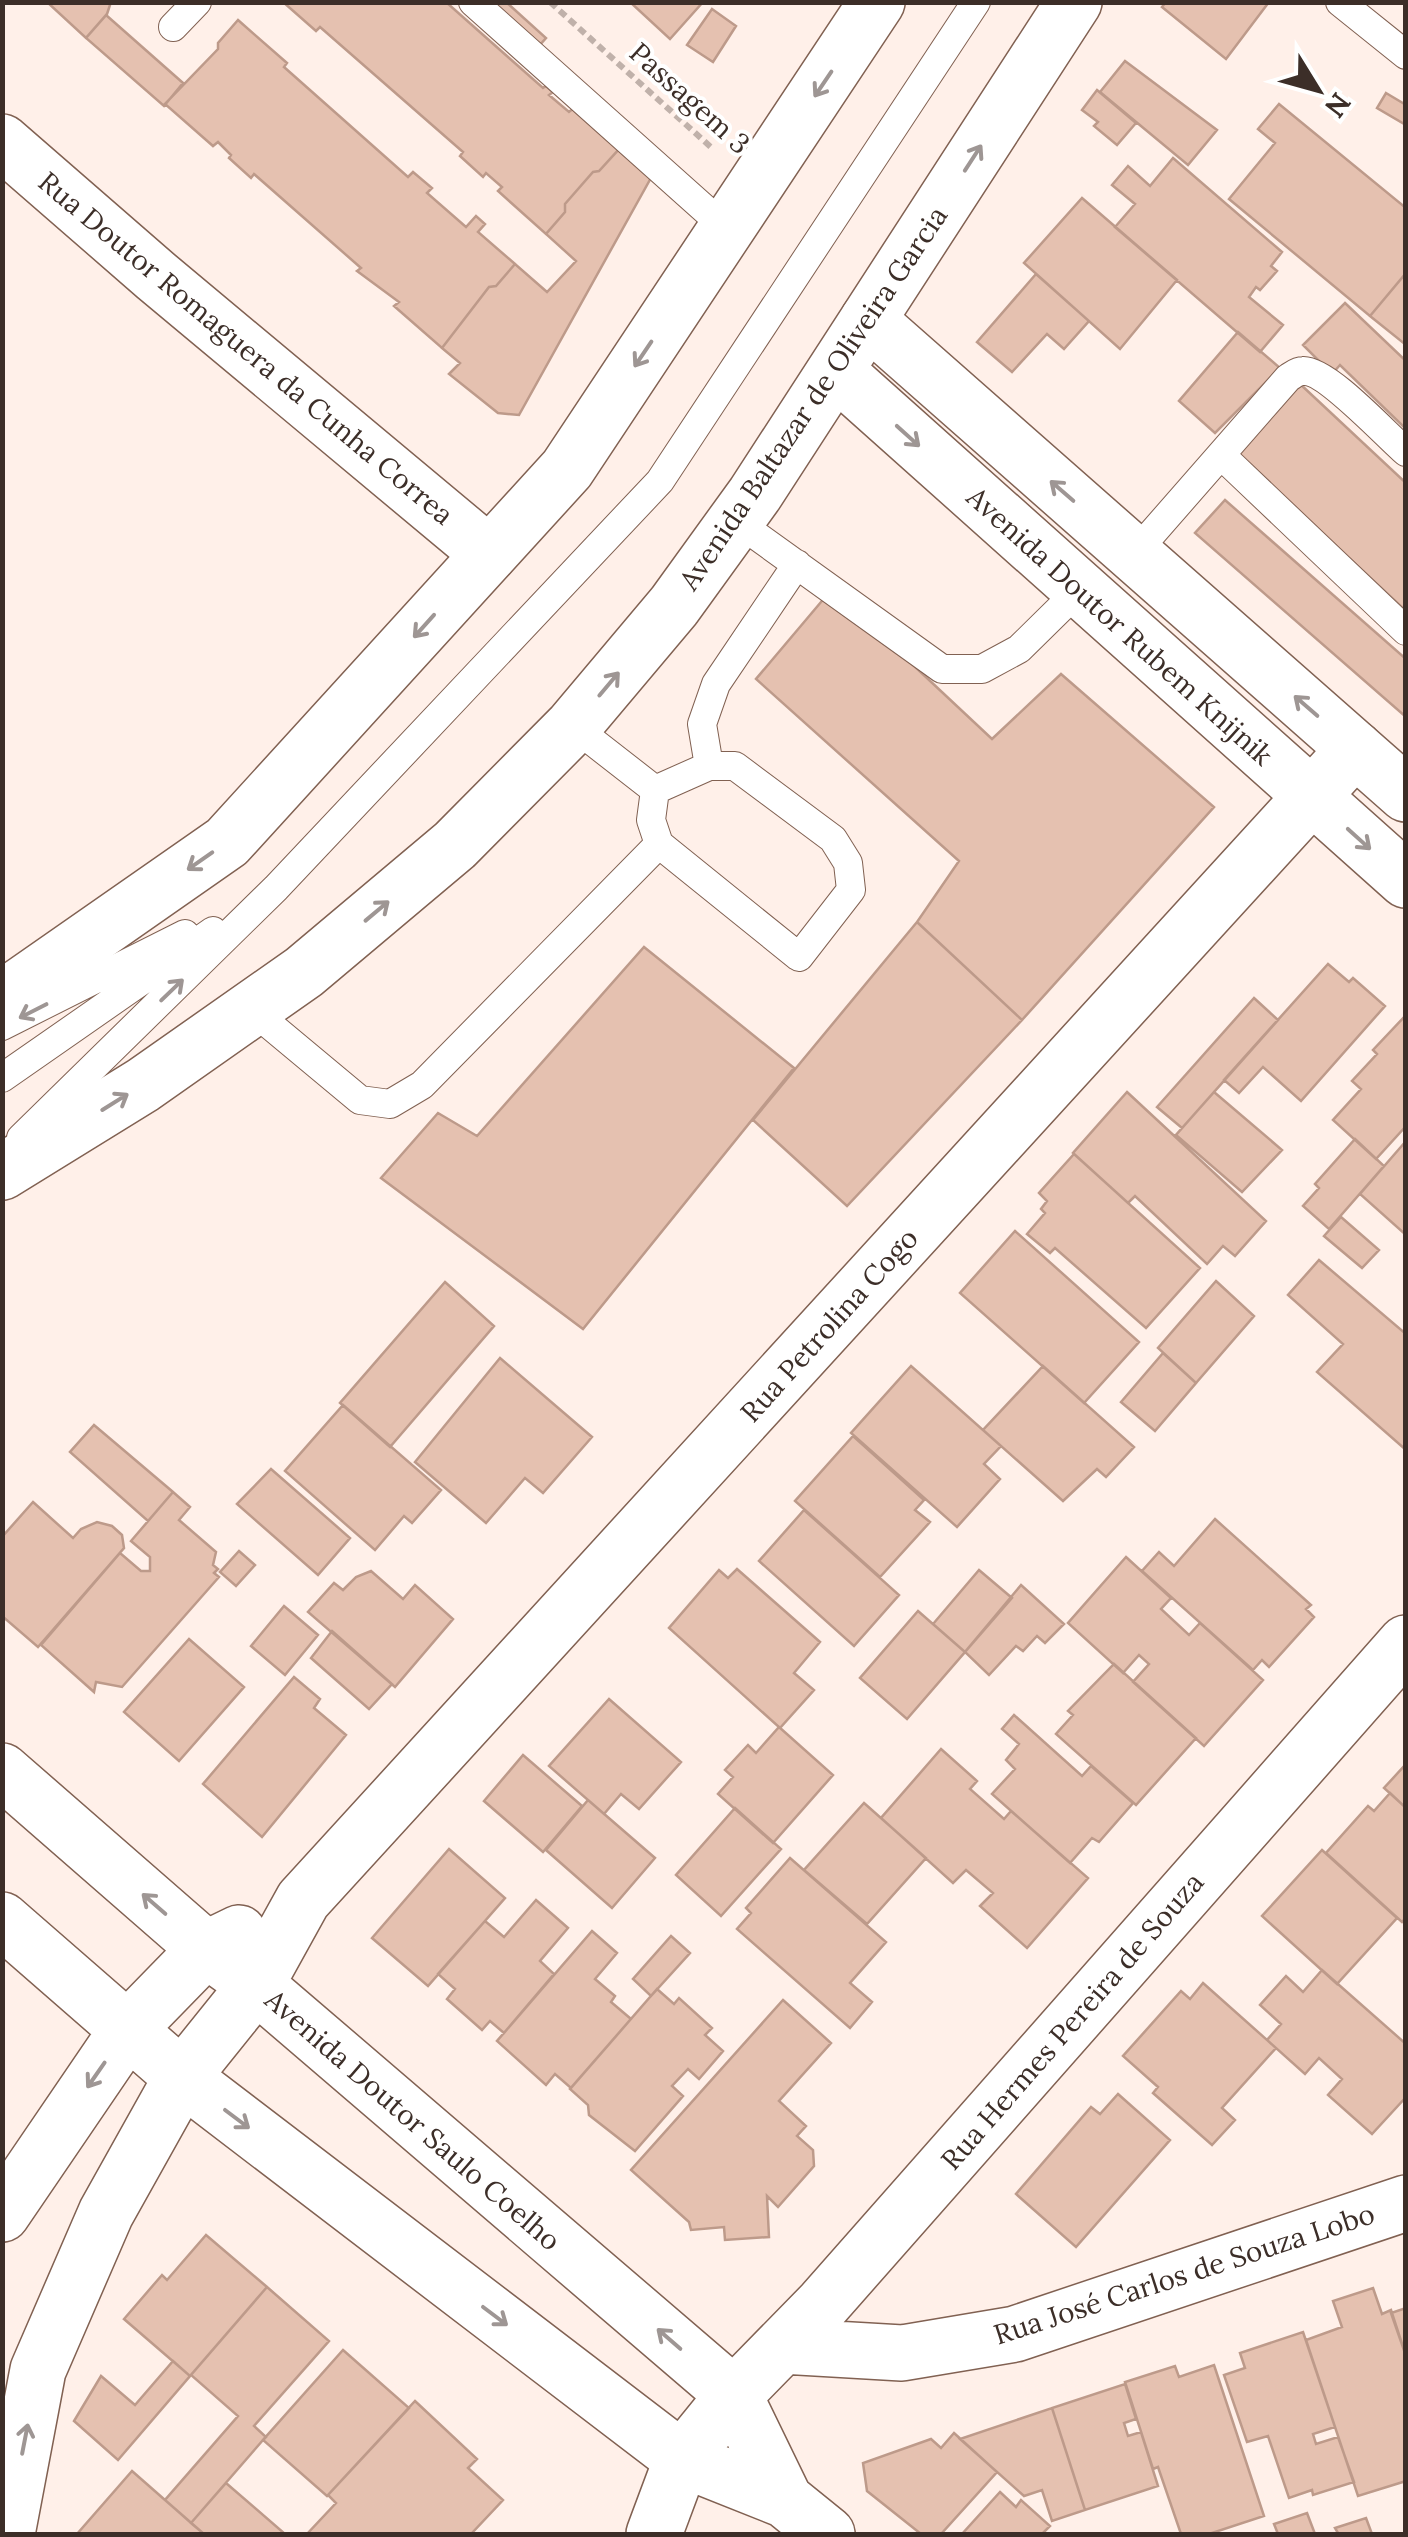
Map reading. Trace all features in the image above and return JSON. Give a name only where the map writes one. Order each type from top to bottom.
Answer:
[{"type":"street","points":[[2,999],[226,842],[567,468],[877,2]]},
{"type":"street","name":"Avenida Baltazar de Oliveira Garcia","points":[[2,1172],[143,1085],[304,972],[455,844],[573,726],[674,606],[736,521],[1074,2]]},
{"type":"street","name":"Rua Doutor Romaguera da Cunha Correa","points":[[2,142],[489,554]]},
{"type":"street","points":[[868,320],[1406,794]]},
{"type":"street","name":"Avenida Doutor Rubem Knijnik","points":[[836,370],[1406,880]]},
{"type":"street","name":"Rua Petrolina Cogo","points":[[7,2534],[38,2370],[106,2213],[182,2078],[256,1986],[303,1900],[1355,749]]},
{"type":"street","name":"Rua Hermes Pereira de Souza","points":[[654,2534],[682,2459],[734,2395],[782,2346],[1406,1643]]},
{"type":"street","name":"Avenida Doutor Saulo Coelho","points":[[2,1771],[206,1950],[256,1986],[734,2395],[786,2500]]},
{"type":"street","name":"Rua Petrolina Cogo","points":[[2,2214],[128,2030],[206,1950],[303,1900]]},
{"type":"street","name":"Avenida Doutor Saulo Coelho","points":[[2,1920],[182,2078],[682,2459],[786,2500],[827,2534]]},
{"type":"street","name":"Rua José Carlos de Souza Lobo","points":[[782,2346],[902,2353],[1014,2334],[1406,2202]]},
{"type":"lane","points":[[174,27],[197,2]]},
{"type":"lane","points":[[473,2],[741,208]]},
{"type":"lane","points":[[2,1156],[276,888],[660,482],[976,2]]},
{"type":"lane","points":[[1340,2],[1406,56]]},
{"type":"lane","points":[[1134,554],[1288,378],[1303,371],[1318,374],[1335,387],[1406,452]]},
{"type":"lane","points":[[1221,455],[1406,631]]},
{"type":"lane","points":[[736,521],[942,669],[982,669],[1020,648],[1080,589]]},
{"type":"lane","points":[[709,766],[702,724],[716,684],[797,564]]},
{"type":"lane","points":[[573,726],[656,790]]},
{"type":"lane","points":[[709,766],[735,766],[833,838],[848,863],[851,890],[799,957],[658,844],[651,820],[656,790],[709,766]]},
{"type":"lane","points":[[252,1010],[360,1100],[390,1104],[422,1085],[658,844]]},
{"type":"lane","points":[[2,1026],[276,888]]},
{"type":"lane","points":[[2,1078],[276,888]]},
{"type":"path","name":"Passagem 3","points":[[550,2],[741,208]]},
{"type":"building","points":[[47,2],[111,2],[107,14],[86,38]]},
{"type":"building","points":[[283,2],[446,2],[543,88],[553,92],[549,95],[569,112],[574,108],[620,148],[565,204],[565,212],[546,234],[498,191],[502,187],[486,173],[483,177],[460,156],[463,152],[320,27],[316,31]]},
{"type":"building","points":[[486,2],[506,2],[546,38],[538,47]]},
{"type":"building","points":[[630,2],[703,2],[670,39]]},
{"type":"building","points":[[1166,2],[1269,2],[1226,59],[1162,7]]},
{"type":"building","points":[[712,9],[736,26],[713,62],[687,45]]},
{"type":"building","points":[[106,15],[183,83],[164,106],[86,38]]},
{"type":"building","points":[[238,20],[287,63],[284,67],[408,177],[413,172],[432,188],[427,193],[466,227],[476,216],[485,224],[478,232],[515,264],[496,286],[489,287],[442,348],[394,306],[399,302],[357,271],[361,268],[254,174],[251,178],[218,142],[213,146],[165,104],[218,49],[218,43]]},
{"type":"building","points":[[1125,61],[1217,130],[1188,165],[1100,92]]},
{"type":"building","points":[[1097,90],[1136,123],[1117,145],[1082,110]]},
{"type":"building","points":[[1386,93],[1406,105],[1406,125],[1377,108]]},
{"type":"building","points":[[1279,104],[1406,208],[1406,273],[1370,316],[1229,199],[1275,143],[1258,129]]},
{"type":"building","points":[[620,148],[652,176],[519,415],[498,413],[449,374],[460,363],[442,348],[489,287],[496,286],[515,264],[547,292],[576,261],[546,234],[565,212],[565,204]]},
{"type":"building","points":[[1173,158],[1282,252],[1271,266],[1277,271],[1249,297],[1283,325],[1260,352],[1115,227],[1135,204],[1112,185],[1128,166],[1150,186]]},
{"type":"building","points":[[1082,198],[1177,280],[1120,349],[1024,263]]},
{"type":"building","points":[[1406,273],[1406,345],[1370,316]]},
{"type":"building","points":[[1036,274],[1089,321],[1064,349],[1047,334],[1012,372],[977,342]]},
{"type":"building","points":[[1345,303],[1406,361],[1406,429],[1340,365],[1332,374],[1303,345]]},
{"type":"building","points":[[1238,332],[1280,368],[1215,433],[1179,401]]},
{"type":"building","points":[[1299,383],[1406,483],[1406,611],[1234,451]]},
{"type":"building","points":[[1225,500],[1406,659],[1406,717],[1195,533]]},
{"type":"building","points":[[832,589],[992,739],[1061,674],[1214,807],[1022,1020],[917,922],[959,861],[756,679]]},
{"type":"building","points":[[917,922],[1022,1020],[847,1206],[753,1120]]},
{"type":"building","points":[[644,947],[794,1068],[583,1329],[381,1178],[438,1113],[477,1136]]},
{"type":"building","points":[[1328,964],[1349,982],[1353,978],[1385,1006],[1301,1101],[1263,1067],[1239,1093],[1224,1080]]},
{"type":"building","points":[[1254,998],[1278,1020],[1182,1128],[1157,1107]]},
{"type":"building","points":[[1406,1015],[1406,1126],[1376,1159],[1333,1120],[1361,1089],[1352,1081],[1377,1054],[1373,1050]]},
{"type":"building","points":[[1127,1092],[1266,1221],[1235,1256],[1223,1246],[1207,1264],[1135,1196],[1128,1203],[1073,1153]]},
{"type":"building","points":[[1214,1092],[1282,1150],[1242,1192],[1176,1135]]},
{"type":"building","points":[[1355,1139],[1384,1166],[1329,1229],[1303,1206],[1319,1188],[1315,1184]]},
{"type":"building","points":[[1406,1141],[1406,1235],[1360,1194]]},
{"type":"building","points":[[1074,1154],[1200,1268],[1146,1328],[1055,1248],[1050,1253],[1027,1234],[1045,1213],[1041,1209],[1047,1201],[1039,1193]]},
{"type":"building","points":[[1341,1217],[1379,1250],[1362,1268],[1324,1236]]},
{"type":"building","points":[[1015,1231],[1139,1342],[1084,1403],[960,1293]]},
{"type":"building","points":[[1319,1260],[1406,1334],[1406,1450],[1317,1372],[1343,1344],[1288,1295]]},
{"type":"building","points":[[1216,1281],[1254,1316],[1196,1383],[1158,1348]]},
{"type":"building","points":[[445,1282],[494,1326],[390,1447],[340,1403]]},
{"type":"building","points":[[1163,1353],[1196,1383],[1155,1431],[1121,1402]]},
{"type":"building","points":[[500,1358],[592,1437],[543,1493],[525,1478],[486,1523],[415,1462]]},
{"type":"building","points":[[911,1366],[1001,1446],[984,1464],[1000,1479],[957,1527],[851,1433]]},
{"type":"building","points":[[1043,1366],[1134,1447],[1106,1477],[1097,1469],[1063,1501],[983,1430]]},
{"type":"building","points":[[343,1405],[441,1490],[412,1523],[404,1516],[375,1550],[285,1471]]},
{"type":"building","points":[[94,1425],[173,1492],[148,1521],[70,1452]]},
{"type":"building","points":[[853,1436],[924,1500],[915,1510],[930,1522],[880,1577],[795,1501]]},
{"type":"building","points":[[271,1469],[350,1538],[318,1575],[237,1504]]},
{"type":"building","points":[[173,1492],[190,1507],[179,1520],[216,1552],[213,1565],[219,1577],[122,1687],[96,1682],[94,1692],[41,1645],[120,1553],[141,1571],[150,1571],[150,1557],[131,1541]]},
{"type":"building","points":[[33,1502],[73,1538],[81,1529],[97,1522],[112,1526],[122,1535],[124,1548],[38,1647],[2,1616],[2,1537]]},
{"type":"building","points":[[804,1510],[899,1595],[854,1646],[759,1561]]},
{"type":"building","points":[[1215,1519],[1311,1605],[1306,1609],[1314,1617],[1269,1667],[1262,1660],[1253,1670],[1142,1571],[1159,1552],[1174,1566]]},
{"type":"building","points":[[239,1551],[255,1565],[236,1586],[220,1572]]},
{"type":"building","points":[[1126,1557],[1171,1598],[1161,1609],[1189,1635],[1200,1623],[1263,1680],[1204,1746],[1133,1682],[1149,1664],[1139,1655],[1123,1673],[1068,1623]]},
{"type":"building","points":[[737,1569],[820,1642],[794,1673],[814,1690],[780,1728],[669,1628],[719,1570],[728,1578]]},
{"type":"building","points":[[979,1570],[1012,1598],[965,1652],[933,1624]]},
{"type":"building","points":[[371,1571],[403,1599],[415,1585],[453,1619],[395,1687],[308,1612],[334,1583],[343,1590],[356,1577]]},
{"type":"building","points":[[1021,1585],[1064,1624],[1045,1643],[1037,1636],[1023,1651],[1016,1646],[989,1675],[965,1652]]},
{"type":"building","points":[[284,1606],[318,1635],[285,1675],[251,1646]]},
{"type":"building","points":[[918,1611],[965,1652],[907,1719],[860,1678]]},
{"type":"building","points":[[332,1631],[392,1684],[369,1709],[311,1658]]},
{"type":"building","points":[[189,1639],[244,1687],[179,1761],[124,1712]]},
{"type":"building","points":[[1114,1664],[1196,1738],[1136,1805],[1056,1734],[1073,1715],[1068,1711]]},
{"type":"building","points":[[294,1677],[320,1699],[314,1708],[346,1735],[262,1837],[203,1784]]},
{"type":"building","points":[[609,1699],[681,1762],[639,1809],[621,1794],[604,1814],[549,1766]]},
{"type":"building","points":[[1014,1715],[1082,1776],[1091,1766],[1133,1803],[1099,1842],[1092,1838],[1070,1863],[992,1794],[1015,1769],[1006,1760],[1019,1744],[1002,1729]]},
{"type":"building","points":[[779,1727],[833,1775],[773,1843],[718,1794],[733,1777],[725,1770],[748,1745],[756,1753]]},
{"type":"building","points":[[941,1749],[977,1781],[970,1789],[1004,1819],[1011,1811],[1088,1878],[1027,1948],[980,1906],[993,1893],[966,1870],[953,1883],[881,1818]]},
{"type":"building","points":[[523,1755],[582,1806],[543,1852],[484,1801]]},
{"type":"building","points":[[1406,1764],[1406,1808],[1384,1788]]},
{"type":"building","points":[[1390,1793],[1406,1808],[1406,1918],[1402,1922],[1326,1853],[1368,1806],[1374,1811]]},
{"type":"building","points":[[588,1800],[655,1858],[612,1908],[546,1850]]},
{"type":"building","points":[[864,1803],[926,1858],[867,1924],[804,1870]]},
{"type":"building","points":[[735,1808],[781,1849],[721,1916],[676,1875]]},
{"type":"building","points":[[449,1849],[505,1898],[428,1986],[372,1938]]},
{"type":"building","points":[[1322,1850],[1397,1918],[1337,1984],[1262,1916]]},
{"type":"building","points":[[790,1858],[886,1942],[850,1983],[872,2002],[850,2028],[737,1929],[751,1913],[746,1908]]},
{"type":"building","points":[[536,1900],[568,1928],[540,1961],[554,1974],[504,2033],[490,2021],[482,2030],[447,1999],[455,1989],[438,1974],[485,1921],[504,1937]]},
{"type":"building","points":[[592,1931],[617,1953],[595,1979],[615,1996],[611,2002],[631,2019],[571,2088],[555,2074],[546,2085],[497,2041]]},
{"type":"building","points":[[671,1936],[690,1953],[651,1996],[633,1979]]},
{"type":"building","points":[[1322,1970],[1406,2044],[1406,2097],[1372,2134],[1328,2095],[1342,2079],[1319,2058],[1305,2074],[1267,2040],[1281,2024],[1260,2005],[1286,1976],[1303,1992]]},
{"type":"building","points":[[1203,1983],[1276,2048],[1222,2108],[1235,2120],[1212,2145],[1153,2093],[1158,2087],[1123,2056],[1181,1991],[1190,1999]]},
{"type":"building","points":[[657,1989],[674,2004],[679,1998],[712,2028],[705,2035],[723,2051],[699,2079],[688,2069],[672,2086],[683,2096],[635,2151],[589,2115],[588,2105],[570,2089]]},
{"type":"building","points":[[783,2000],[831,2043],[779,2101],[806,2126],[797,2136],[813,2150],[814,2166],[778,2207],[767,2196],[769,2237],[725,2240],[724,2227],[691,2230],[689,2222],[631,2170]]},
{"type":"building","points":[[1118,2094],[1170,2140],[1076,2247],[1016,2194],[1091,2107],[1100,2114]]},
{"type":"building","points":[[206,2235],[267,2287],[190,2376],[124,2319],[162,2275],[167,2280]]},
{"type":"building","points":[[267,2287],[329,2341],[254,2426],[266,2437],[191,2523],[165,2500],[238,2416],[191,2375]]},
{"type":"building","points":[[1373,2288],[1382,2314],[1391,2310],[1406,2356],[1406,2481],[1358,2496],[1306,2340],[1342,2327],[1333,2301]]},
{"type":"building","points":[[1406,2308],[1406,2356],[1391,2313]]},
{"type":"building","points":[[1303,2332],[1335,2427],[1313,2434],[1316,2444],[1338,2437],[1354,2482],[1289,2498],[1268,2436],[1247,2442],[1224,2375],[1245,2368],[1240,2353]]},
{"type":"building","points":[[343,2350],[409,2408],[327,2496],[263,2440]]},
{"type":"building","points":[[173,2361],[190,2376],[118,2460],[74,2421],[101,2376],[135,2405]]},
{"type":"building","points":[[1214,2365],[1264,2516],[1209,2534],[1181,2534],[1158,2467],[1153,2469],[1125,2382],[1175,2366],[1179,2377]]},
{"type":"building","points":[[1125,2384],[1136,2419],[1124,2423],[1128,2436],[1141,2432],[1158,2486],[1085,2510],[1052,2408]]},
{"type":"building","points":[[415,2401],[477,2459],[468,2468],[503,2500],[471,2534],[307,2534],[336,2503],[328,2495]]},
{"type":"building","points":[[1052,2408],[1085,2510],[1052,2521],[1042,2490],[1024,2496],[960,2439]]},
{"type":"building","points":[[954,2433],[997,2472],[941,2534],[921,2534],[867,2491],[863,2463],[931,2439],[941,2448]]},
{"type":"building","points":[[132,2471],[165,2500],[204,2534],[77,2534]]},
{"type":"building","points":[[226,2483],[285,2534],[204,2534],[191,2523]]},
{"type":"building","points":[[1000,2492],[1016,2507],[1021,2500],[1050,2526],[1042,2534],[962,2534]]},
{"type":"building","points":[[1307,2513],[1315,2534],[1278,2534],[1274,2524]]},
{"type":"building","points":[[1366,2518],[1372,2534],[1334,2534],[1338,2533],[1335,2528]]}]
